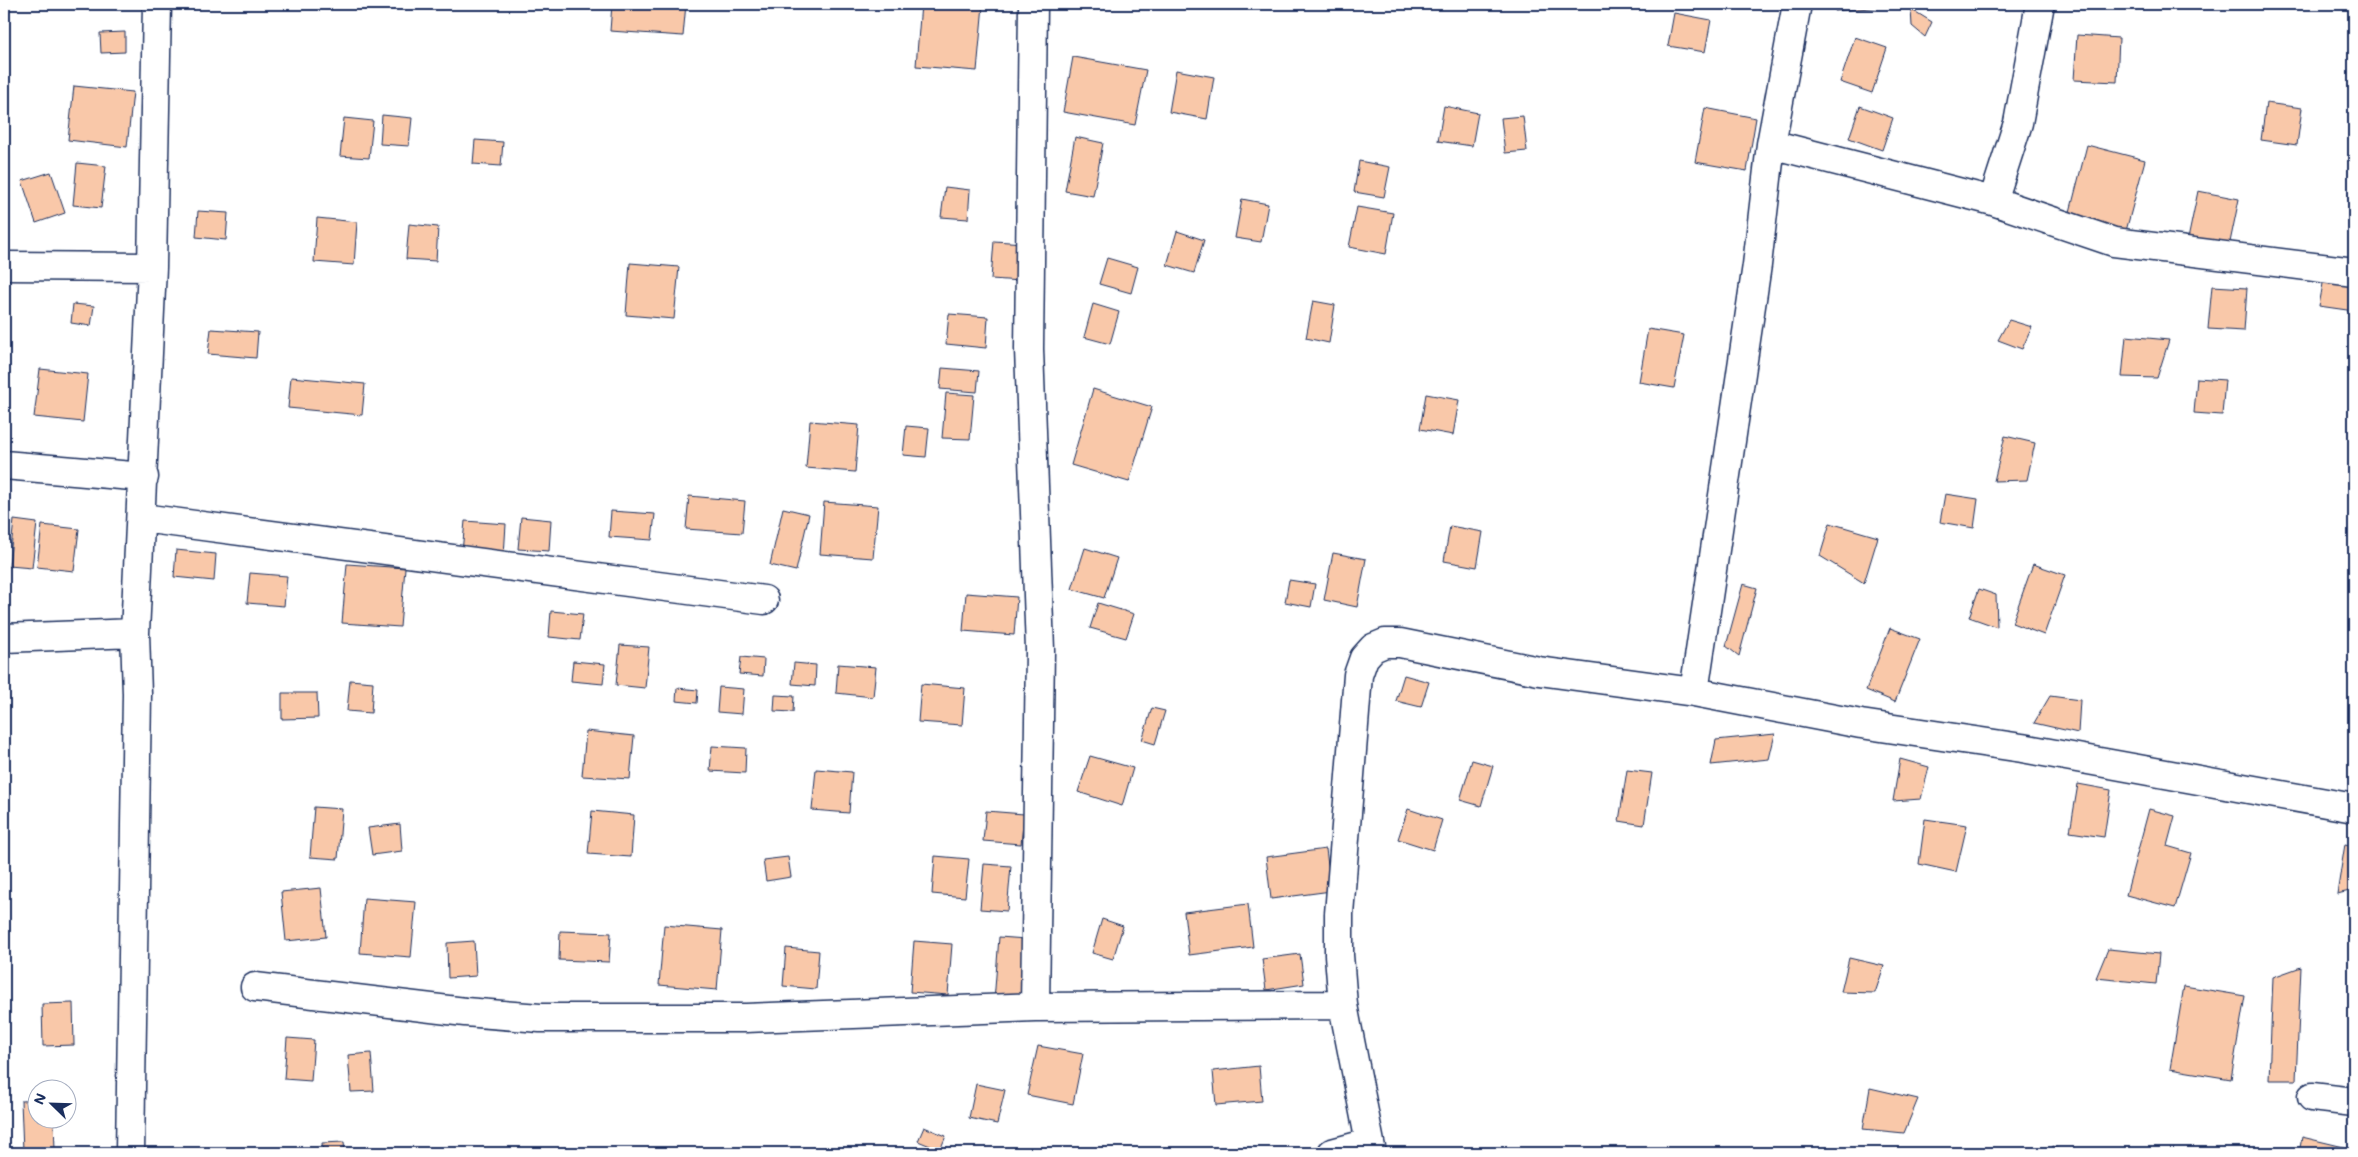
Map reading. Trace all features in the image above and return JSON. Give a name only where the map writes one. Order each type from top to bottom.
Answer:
[{"type":"street","points":[[130,1153],[137,694],[135,633],[144,477],[152,267],[157,4]]},
{"type":"street","points":[[1033,4],[1028,349],[1040,650],[1035,1007]]},
{"type":"street","points":[[1694,692],[1757,265],[1771,144],[1797,4]]},
{"type":"street","points":[[1993,201],[2018,123],[2040,4]]},
{"type":"street","points":[[1771,144],[1993,201],[2114,242],[2354,272]]},
{"type":"street","points":[[4,266],[152,267]]},
{"type":"street","points":[[4,465],[144,477]]},
{"type":"street","points":[[142,518],[764,600]]},
{"type":"street","points":[[4,638],[135,633]]},
{"type":"street","points":[[1332,1153],[1370,1148],[1343,1005],[1338,914],[1358,675],[1364,658],[1373,648],[1385,643],[1400,643],[1539,671],[1694,692],[1861,724],[2022,748],[2354,808]]},
{"type":"street","points":[[255,987],[465,1012],[540,1018],[746,1018],[1035,1007],[1343,1005]]},
{"type":"street","points":[[2312,1097],[2354,1102]]},
{"type":"building","points":[[612,4],[686,4],[683,36],[610,31]]},
{"type":"building","points":[[921,4],[983,5],[977,71],[916,66]]},
{"type":"building","points":[[1837,4],[1884,4],[1881,7],[1835,11]]},
{"type":"building","points":[[1911,9],[1932,22],[1925,37],[1912,26]]},
{"type":"building","points":[[1674,13],[1711,20],[1705,52],[1668,46]]},
{"type":"building","points":[[125,32],[125,52],[101,53],[100,33]]},
{"type":"building","points":[[2077,35],[2119,38],[2117,82],[2074,80]]},
{"type":"building","points":[[1855,37],[1887,48],[1872,93],[1840,82]]},
{"type":"building","points":[[1073,57],[1146,70],[1135,125],[1063,112]]},
{"type":"building","points":[[1176,70],[1214,77],[1207,119],[1169,112]]},
{"type":"building","points":[[74,86],[133,92],[127,147],[68,140]]},
{"type":"building","points":[[2266,103],[2302,108],[2297,145],[2261,140]]},
{"type":"building","points":[[1444,106],[1478,113],[1472,146],[1438,141]]},
{"type":"building","points":[[1860,106],[1893,118],[1882,150],[1849,138]]},
{"type":"building","points":[[1705,108],[1756,118],[1747,171],[1695,162]]},
{"type":"building","points":[[382,115],[412,118],[409,146],[380,144]]},
{"type":"building","points":[[1523,116],[1527,151],[1505,153],[1501,118]]},
{"type":"building","points":[[344,118],[373,121],[369,158],[340,156]]},
{"type":"building","points":[[1075,137],[1103,143],[1093,196],[1065,191]]},
{"type":"building","points":[[475,140],[503,142],[501,166],[473,164]]},
{"type":"building","points":[[2087,145],[2145,160],[2126,231],[2069,216]]},
{"type":"building","points":[[1359,161],[1390,167],[1384,197],[1354,192]]},
{"type":"building","points":[[77,163],[106,166],[101,208],[73,205]]},
{"type":"building","points":[[51,172],[65,213],[36,223],[22,181]]},
{"type":"building","points":[[945,187],[970,190],[968,219],[941,217]]},
{"type":"building","points":[[2198,191],[2239,199],[2229,247],[2188,239]]},
{"type":"building","points":[[1242,199],[1268,204],[1261,242],[1235,238]]},
{"type":"building","points":[[1357,207],[1393,213],[1386,254],[1349,247]]},
{"type":"building","points":[[198,211],[228,213],[226,240],[196,237]]},
{"type":"building","points":[[317,218],[357,222],[354,265],[314,262]]},
{"type":"building","points":[[409,224],[438,227],[436,261],[406,259]]},
{"type":"building","points":[[1177,231],[1204,240],[1194,273],[1167,265]]},
{"type":"building","points":[[994,241],[1024,243],[1021,281],[991,279]]},
{"type":"building","points":[[1107,258],[1138,267],[1131,293],[1099,284]]},
{"type":"building","points":[[630,263],[679,267],[674,319],[626,315]]},
{"type":"building","points":[[2324,278],[2354,283],[2354,311],[2319,306]]},
{"type":"building","points":[[2212,286],[2247,288],[2244,331],[2208,329]]},
{"type":"building","points":[[1313,301],[1335,305],[1329,343],[1306,338]]},
{"type":"building","points":[[73,304],[94,306],[91,326],[71,323]]},
{"type":"building","points":[[1093,304],[1119,312],[1110,344],[1084,337]]},
{"type":"building","points":[[949,314],[988,317],[986,348],[946,344]]},
{"type":"building","points":[[2009,320],[2032,327],[2022,349],[1998,340]]},
{"type":"building","points":[[211,329],[258,332],[256,358],[208,354]]},
{"type":"building","points":[[1648,329],[1684,335],[1674,388],[1639,382]]},
{"type":"building","points":[[2126,336],[2169,340],[2157,378],[2122,377]]},
{"type":"building","points":[[942,368],[979,371],[977,392],[940,389]]},
{"type":"building","points":[[40,369],[88,374],[83,422],[34,417]]},
{"type":"building","points":[[291,377],[365,384],[362,415],[288,408]]},
{"type":"building","points":[[2197,378],[2225,380],[2222,415],[2194,413]]},
{"type":"building","points":[[1093,389],[1152,407],[1129,482],[1071,465]]},
{"type":"building","points":[[946,393],[974,395],[970,439],[942,438]]},
{"type":"building","points":[[1426,394],[1459,400],[1453,435],[1420,429]]},
{"type":"building","points":[[810,421],[859,425],[855,472],[806,468]]},
{"type":"building","points":[[906,426],[929,428],[926,457],[903,455]]},
{"type":"building","points":[[2005,436],[2035,443],[2027,480],[1994,481]]},
{"type":"building","points":[[1945,494],[1978,499],[1974,528],[1940,522]]},
{"type":"building","points":[[689,496],[745,501],[742,533],[686,529]]},
{"type":"building","points":[[824,502],[878,506],[873,558],[820,554]]},
{"type":"building","points":[[783,508],[809,514],[796,571],[770,565]]},
{"type":"building","points":[[611,511],[655,514],[652,540],[609,537]]},
{"type":"building","points":[[521,517],[551,520],[549,551],[518,549]]},
{"type":"building","points":[[14,520],[37,523],[32,568],[9,566]]},
{"type":"building","points":[[465,521],[506,524],[504,556],[462,552]]},
{"type":"building","points":[[1830,523],[1878,537],[1864,583],[1820,556]]},
{"type":"building","points":[[42,525],[79,529],[74,571],[37,567]]},
{"type":"building","points":[[1450,526],[1483,532],[1477,567],[1444,561]]},
{"type":"building","points":[[1085,548],[1117,558],[1104,598],[1072,589]]},
{"type":"building","points":[[176,550],[216,554],[214,581],[174,577]]},
{"type":"building","points":[[1333,553],[1366,559],[1357,607],[1324,600]]},
{"type":"building","points":[[347,564],[405,568],[400,627],[342,623]]},
{"type":"building","points":[[2033,564],[2065,575],[2044,635],[2012,623]]},
{"type":"building","points":[[250,573],[287,576],[284,606],[247,603]]},
{"type":"building","points":[[1289,580],[1315,584],[1311,607],[1285,602]]},
{"type":"building","points":[[1743,584],[1757,588],[1739,656],[1726,646]]},
{"type":"building","points":[[1979,589],[1996,595],[1997,627],[1969,617]]},
{"type":"building","points":[[966,593],[1017,597],[1014,635],[963,631]]},
{"type":"building","points":[[1098,603],[1134,614],[1126,638],[1090,628]]},
{"type":"building","points":[[551,611],[583,614],[580,640],[549,637]]},
{"type":"building","points":[[1890,628],[1920,639],[1895,702],[1866,690]]},
{"type":"building","points":[[620,645],[649,647],[645,688],[616,685]]},
{"type":"building","points":[[741,657],[764,659],[763,676],[739,674]]},
{"type":"building","points":[[573,661],[605,664],[603,684],[571,681]]},
{"type":"building","points":[[794,663],[816,665],[815,686],[792,684]]},
{"type":"building","points":[[838,664],[876,667],[873,697],[836,693]]},
{"type":"building","points":[[1404,675],[1429,682],[1421,707],[1396,701]]},
{"type":"building","points":[[350,680],[373,682],[371,713],[347,711]]},
{"type":"building","points":[[921,684],[965,688],[962,725],[918,722]]},
{"type":"building","points":[[719,687],[744,689],[742,714],[717,712]]},
{"type":"building","points":[[677,688],[698,690],[697,703],[676,701]]},
{"type":"building","points":[[282,693],[317,693],[318,718],[282,719]]},
{"type":"building","points":[[775,695],[794,696],[793,712],[774,711]]},
{"type":"building","points":[[2050,696],[2080,700],[2078,733],[2034,723]]},
{"type":"building","points":[[1152,708],[1165,711],[1155,744],[1142,740]]},
{"type":"building","points":[[586,731],[634,736],[630,779],[582,776]]},
{"type":"building","points":[[1775,734],[1769,759],[1711,765],[1716,740]]},
{"type":"building","points":[[712,746],[746,748],[745,773],[710,771]]},
{"type":"building","points":[[1090,756],[1133,768],[1122,806],[1078,792]]},
{"type":"building","points":[[1900,759],[1929,767],[1921,799],[1893,801]]},
{"type":"building","points":[[1472,760],[1493,766],[1481,806],[1460,800]]},
{"type":"building","points":[[816,769],[852,772],[849,813],[812,810]]},
{"type":"building","points":[[1627,770],[1652,773],[1644,825],[1619,821]]},
{"type":"building","points":[[2078,784],[2111,790],[2104,837],[2070,832]]},
{"type":"building","points":[[314,807],[342,809],[338,859],[310,857]]},
{"type":"building","points":[[1408,809],[1442,820],[1433,850],[1398,839]]},
{"type":"building","points":[[2149,809],[2175,816],[2167,846],[2191,853],[2175,908],[2126,895]]},
{"type":"building","points":[[592,811],[634,815],[631,857],[588,854]]},
{"type":"building","points":[[986,811],[1024,814],[1021,844],[983,841]]},
{"type":"building","points":[[1925,819],[1967,825],[1956,872],[1919,864]]},
{"type":"building","points":[[400,824],[402,851],[372,855],[368,828]]},
{"type":"building","points":[[2345,844],[2354,846],[2354,890],[2337,894]]},
{"type":"building","points":[[1326,849],[1331,891],[1271,899],[1266,857]]},
{"type":"building","points":[[935,856],[969,859],[965,897],[932,894]]},
{"type":"building","points":[[788,857],[791,877],[766,881],[763,860]]},
{"type":"building","points":[[984,864],[1011,866],[1007,911],[980,909]]},
{"type":"building","points":[[321,888],[326,937],[286,941],[281,892]]},
{"type":"building","points":[[364,898],[416,902],[411,957],[360,953]]},
{"type":"building","points":[[1248,904],[1253,947],[1189,955],[1184,912]]},
{"type":"building","points":[[1102,919],[1123,926],[1113,959],[1092,953]]},
{"type":"building","points":[[664,925],[722,930],[717,990],[659,985]]},
{"type":"building","points":[[560,931],[611,933],[609,962],[559,960]]},
{"type":"building","points":[[999,937],[1026,939],[1020,1002],[994,1001]]},
{"type":"building","points":[[474,941],[476,976],[448,978],[447,943]]},
{"type":"building","points":[[914,941],[952,944],[948,995],[910,992]]},
{"type":"building","points":[[786,948],[819,951],[816,989],[783,986]]},
{"type":"building","points":[[2108,949],[2159,954],[2156,984],[2096,978]]},
{"type":"building","points":[[1300,954],[1304,984],[1266,990],[1262,959]]},
{"type":"building","points":[[1849,958],[1884,966],[1875,993],[1841,992]]},
{"type":"building","points":[[2301,967],[2296,1080],[2269,1080],[2273,977]]},
{"type":"building","points":[[2184,986],[2245,996],[2231,1079],[2170,1069]]},
{"type":"building","points":[[73,1003],[74,1045],[43,1046],[42,1004]]},
{"type":"building","points":[[287,1038],[314,1040],[311,1081],[284,1079]]},
{"type":"building","points":[[1038,1046],[1083,1054],[1073,1104],[1027,1095]]},
{"type":"building","points":[[371,1053],[374,1091],[351,1092],[348,1055]]},
{"type":"building","points":[[1259,1066],[1262,1101],[1216,1105],[1213,1071]]},
{"type":"building","points":[[976,1084],[1005,1090],[997,1124],[969,1118]]},
{"type":"building","points":[[1870,1088],[1918,1099],[1904,1133],[1863,1129]]},
{"type":"building","points":[[21,1101],[28,1101],[28,1130],[54,1130],[55,1150],[23,1151]]},
{"type":"building","points":[[924,1127],[946,1136],[940,1150],[918,1141]]},
{"type":"building","points":[[2302,1137],[2348,1148],[2347,1153],[2299,1153]]},
{"type":"building","points":[[344,1142],[345,1153],[323,1153],[322,1143]]},
{"type":"building","points":[[2053,1146],[2067,1153],[2049,1153]]}]
